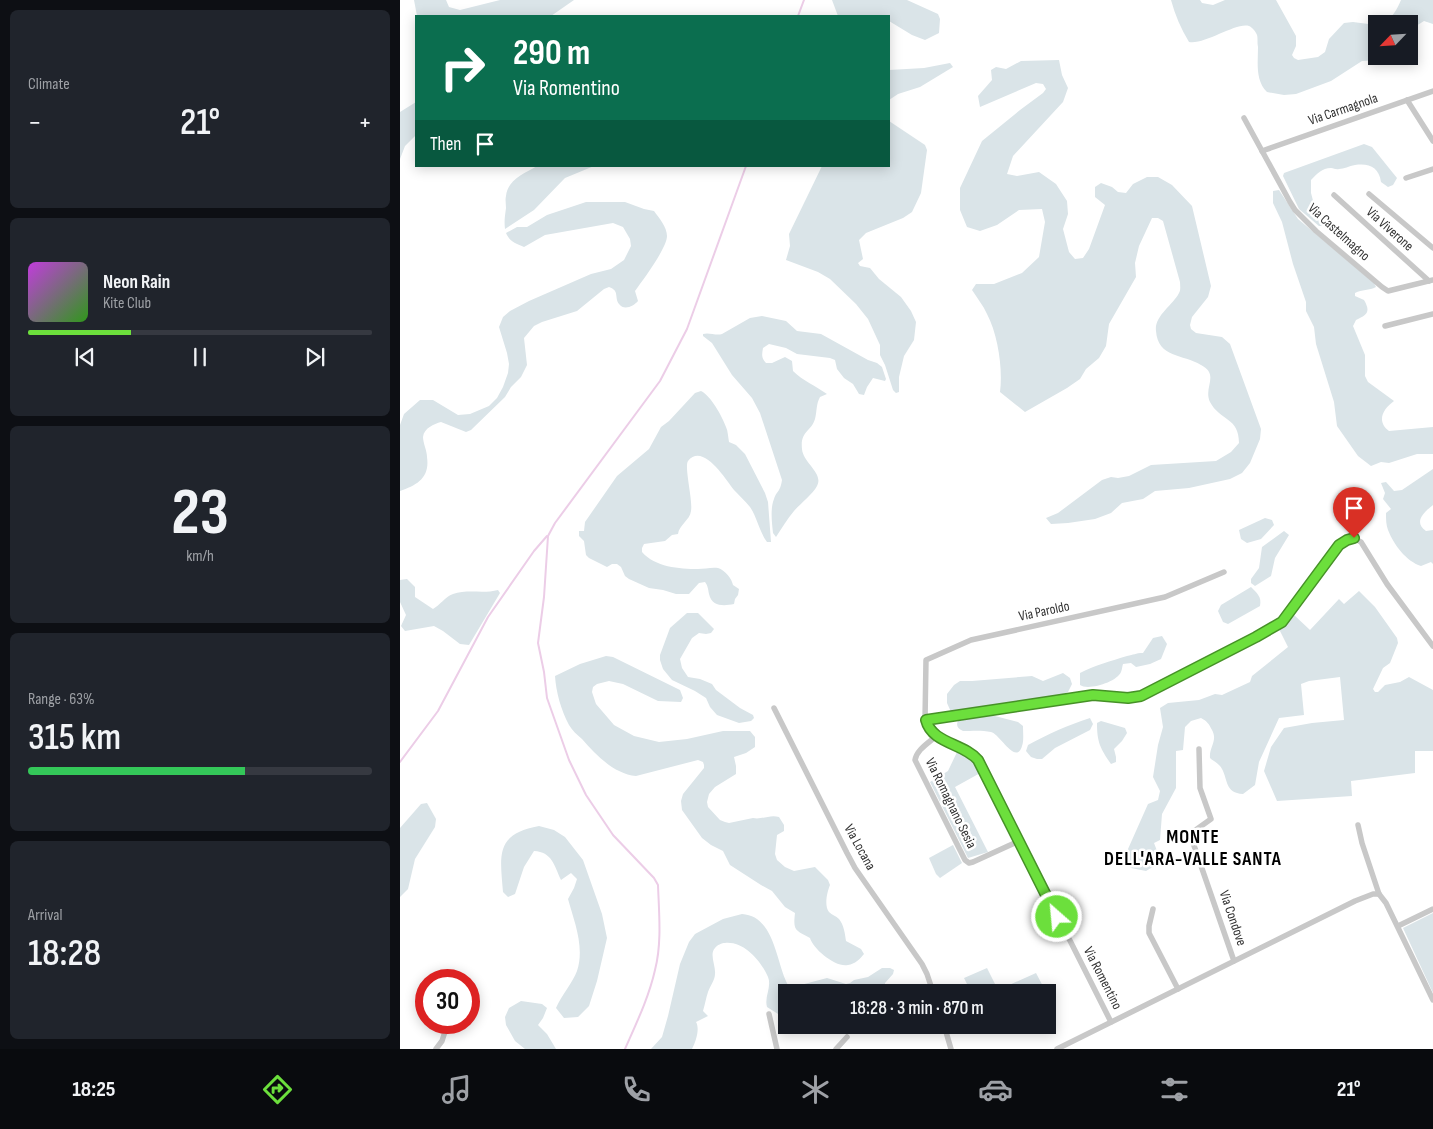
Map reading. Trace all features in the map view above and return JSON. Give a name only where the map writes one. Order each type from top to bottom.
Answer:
[{"type":"street","name":"Via Carmagnola","points":[[1262,151],[1433,91]]},
{"type":"street","points":[[1407,100],[1433,141]]},
{"type":"street","name":"Via Castelmagno","points":[[1244,118],[1290,202],[1301,217],[1382,288],[1388,291],[1431,280]]},
{"type":"street","points":[[1406,178],[1433,169]]},
{"type":"street","points":[[1369,194],[1433,248]]},
{"type":"street","name":"Via Viverone","points":[[1334,195],[1431,280]]},
{"type":"street","points":[[1385,326],[1433,314]]},
{"type":"street","points":[[936,736],[930,730],[926,720],[1093,695],[1128,698],[1141,696],[1282,622],[1339,545],[1350,538],[1356,538],[1360,542],[1387,584],[1433,646]]},
{"type":"street","name":"Via Paroldo","points":[[926,720],[926,660],[971,640],[1165,598],[1224,572]]},
{"type":"street","name":"Via Locana","points":[[774,708],[849,857],[922,964],[931,984]]},
{"type":"street","name":"Via Romentino","points":[[936,736],[970,753],[978,760],[1111,1022]]},
{"type":"street","name":"Via Romagnano Sesia","points":[[936,736],[915,757],[965,860],[969,863],[973,862],[1019,841]]},
{"type":"street","name":"Via Condove","points":[[1199,749],[1200,788],[1211,819],[1190,834],[1234,961]]},
{"type":"street","points":[[1358,825],[1379,894],[1398,926],[1433,1000]]},
{"type":"street","points":[[1057,1049],[1355,901],[1373,894],[1379,894]]},
{"type":"street","points":[[1153,909],[1149,926],[1150,936],[1178,989]]},
{"type":"street","points":[[1398,926],[1433,909]]},
{"type":"street","points":[[769,1014],[777,1049]]},
{"type":"street","points":[[436,1049],[444,1034]]},
{"type":"street","points":[[947,1034],[951,1049]]},
{"type":"street","points":[[836,1049],[847,1037]]},
{"type":"shaded area","points":[[414,0],[446,0],[449,7],[460,10],[500,0],[574,0],[552,15],[417,15]]},
{"type":"shaded area","points":[[832,0],[907,0],[938,14],[940,19],[939,33],[925,40],[912,35],[890,22],[890,15],[838,15]]},
{"type":"shaded area","points":[[1171,0],[1200,0],[1202,3],[1213,5],[1225,0],[1276,0],[1296,36],[1296,46],[1292,55],[1294,58],[1298,60],[1318,57],[1325,52],[1329,39],[1344,23],[1353,22],[1368,24],[1368,61],[1362,61],[1331,81],[1296,94],[1284,95],[1267,92],[1259,76],[1257,36],[1253,28],[1249,26],[1236,27],[1203,40],[1189,42],[1174,11]]},
{"type":"shaded area","points":[[1401,0],[1433,0],[1433,24],[1424,21],[1418,25],[1418,15],[1392,15]]},
{"type":"shaded area","points":[[1059,60],[1062,75],[1068,88],[1063,102],[1013,156],[1007,174],[1017,176],[1039,172],[1056,184],[1067,201],[1068,214],[1063,229],[1069,252],[1075,259],[1083,258],[1089,249],[1105,205],[1095,197],[1095,187],[1101,183],[1112,187],[1118,192],[1126,193],[1133,184],[1147,177],[1158,177],[1172,185],[1192,206],[1211,286],[1208,297],[1192,317],[1191,329],[1196,333],[1222,337],[1230,344],[1261,429],[1260,439],[1250,463],[1242,473],[1230,479],[1189,488],[1155,491],[1143,499],[1122,503],[1111,513],[1095,519],[1051,524],[1046,518],[1058,513],[1102,480],[1111,477],[1129,476],[1151,465],[1216,461],[1231,452],[1239,443],[1236,428],[1210,402],[1208,391],[1210,377],[1207,369],[1194,361],[1166,351],[1158,340],[1156,326],[1158,320],[1180,292],[1180,282],[1163,221],[1158,218],[1152,218],[1139,246],[1135,263],[1136,277],[1109,324],[1106,346],[1099,358],[1086,369],[1080,379],[1025,412],[1000,392],[1000,363],[997,342],[991,322],[972,290],[976,284],[994,284],[1022,273],[1039,257],[1045,222],[1042,209],[1019,210],[997,225],[980,231],[967,227],[960,210],[960,188],[982,141],[1046,89],[1043,84],[1036,83],[980,107],[978,96],[992,80],[991,70],[996,67],[1006,69],[1021,61]]},
{"type":"shaded area","points":[[950,63],[953,67],[920,87],[898,94],[890,99],[890,70],[924,68]]},
{"type":"shaded area","points":[[415,103],[415,136],[405,146],[400,159],[400,112]]},
{"type":"shaded area","points":[[890,122],[925,145],[927,150],[921,193],[912,212],[903,218],[866,233],[859,240],[863,259],[858,263],[860,266],[870,268],[879,279],[901,297],[916,322],[914,340],[904,356],[899,377],[899,392],[896,393],[893,390],[880,355],[880,345],[868,319],[856,304],[830,279],[818,272],[786,260],[790,246],[789,234],[822,167],[890,167]]},
{"type":"shaded area","points":[[1364,144],[1372,147],[1397,178],[1393,185],[1388,187],[1381,182],[1378,173],[1373,167],[1355,165],[1341,169],[1328,168],[1322,170],[1311,180],[1311,193],[1316,212],[1327,221],[1326,226],[1319,226],[1299,209],[1283,176],[1284,173]]},
{"type":"shaded area","points":[[535,167],[592,167],[565,178],[534,210],[505,229],[507,190],[517,178]]},
{"type":"shaded area","points":[[1279,190],[1298,219],[1374,283],[1376,287],[1355,293],[1355,296],[1364,300],[1367,307],[1367,313],[1356,320],[1353,326],[1365,355],[1365,376],[1368,382],[1394,401],[1382,415],[1385,427],[1389,431],[1433,427],[1433,454],[1417,454],[1389,463],[1381,462],[1371,466],[1358,456],[1337,426],[1334,402],[1316,344],[1314,327],[1306,311],[1306,302],[1293,264],[1282,222],[1273,203],[1273,191]]},
{"type":"shaded area","points":[[586,202],[625,202],[654,211],[664,226],[667,233],[666,241],[654,264],[635,291],[638,301],[629,307],[621,306],[616,292],[609,287],[577,311],[534,326],[524,338],[527,365],[521,377],[511,387],[505,397],[471,430],[466,432],[441,422],[427,429],[423,437],[427,455],[424,475],[417,483],[400,491],[400,425],[404,414],[420,400],[433,400],[458,415],[470,414],[489,406],[497,398],[508,373],[507,353],[499,327],[503,317],[529,301],[591,274],[611,269],[624,260],[631,246],[630,239],[623,227],[613,223],[545,235],[524,247],[511,240],[506,233],[517,227],[527,227],[547,215]]},
{"type":"shaded area","points":[[762,316],[786,321],[797,331],[821,334],[877,363],[882,367],[886,379],[885,381],[873,378],[864,395],[859,394],[853,384],[844,378],[837,369],[835,360],[797,354],[786,348],[769,344],[763,348],[762,354],[766,363],[772,363],[785,357],[792,361],[793,371],[797,375],[827,394],[820,397],[815,419],[804,435],[802,443],[803,454],[818,477],[817,486],[791,514],[776,537],[773,533],[772,507],[782,480],[760,413],[752,398],[732,375],[712,343],[703,336],[703,334],[722,334],[750,318]]},
{"type":"shaded area","points":[[701,391],[709,397],[716,407],[727,429],[729,442],[736,445],[745,454],[765,493],[768,502],[771,542],[767,542],[764,538],[750,507],[720,471],[707,459],[694,456],[687,464],[691,506],[689,517],[680,528],[678,534],[672,535],[665,541],[644,544],[642,552],[660,564],[675,568],[721,569],[728,575],[733,585],[739,589],[734,604],[730,605],[719,605],[713,601],[705,582],[699,583],[689,594],[676,594],[649,588],[629,579],[617,564],[607,567],[589,558],[586,555],[584,541],[579,536],[579,531],[584,531],[585,522],[617,476],[649,449],[661,427],[695,393]]},
{"type":"shaded area","points":[[1433,469],[1433,505],[1423,514],[1420,524],[1426,531],[1433,530],[1433,564],[1431,562],[1421,566],[1410,560],[1397,547],[1391,536],[1387,526],[1386,513],[1391,509],[1383,499],[1385,493],[1381,483],[1386,482],[1394,491],[1402,490]]},
{"type":"shaded area","points":[[1265,518],[1272,520],[1274,525],[1261,539],[1247,543],[1241,539],[1239,530]]},
{"type":"shaded area","points":[[1284,531],[1289,535],[1275,558],[1271,576],[1255,586],[1251,583],[1251,579],[1259,568],[1262,547]]},
{"type":"shaded area","points":[[407,579],[415,587],[415,597],[433,609],[453,594],[498,590],[500,593],[469,645],[460,644],[434,626],[405,631],[401,626],[406,615],[400,602],[400,580]]},
{"type":"shaded area","points":[[1251,587],[1260,598],[1260,606],[1228,624],[1223,622],[1218,611],[1221,605]]},
{"type":"shaded area","points":[[1359,591],[1375,607],[1397,638],[1398,643],[1390,663],[1383,668],[1373,689],[1375,692],[1378,692],[1385,685],[1400,682],[1409,677],[1433,690],[1433,751],[1415,751],[1415,773],[1351,781],[1352,796],[1277,801],[1264,771],[1271,747],[1284,728],[1344,720],[1340,677],[1309,681],[1301,684],[1304,715],[1279,718],[1259,762],[1255,785],[1243,794],[1230,789],[1221,767],[1210,758],[1214,734],[1208,723],[1201,718],[1191,721],[1185,727],[1183,750],[1176,751],[1176,788],[1162,814],[1160,840],[1154,843],[1159,856],[1156,865],[1146,871],[1131,868],[1126,862],[1128,849],[1148,804],[1158,800],[1160,791],[1153,777],[1163,727],[1160,708],[1168,703],[1199,700],[1215,694],[1222,695],[1250,682],[1252,676],[1288,647],[1279,629],[1293,614],[1310,630],[1339,599],[1344,604]]},
{"type":"shaded area","points":[[687,613],[698,613],[714,629],[711,633],[699,633],[692,638],[680,659],[682,668],[688,677],[712,684],[716,690],[753,715],[754,718],[751,721],[739,723],[717,715],[710,707],[706,698],[672,680],[663,669],[660,655],[670,628]]},
{"type":"shaded area","points":[[1162,636],[1167,644],[1161,659],[1136,667],[1131,663],[1123,664],[1118,676],[1108,682],[1089,687],[1080,685],[1080,673],[1109,661],[1143,653],[1153,638]]},
{"type":"shaded area","points":[[606,656],[613,657],[680,690],[683,698],[681,702],[658,701],[623,684],[609,681],[593,687],[592,692],[596,704],[614,725],[634,736],[659,742],[687,739],[723,731],[750,731],[755,737],[755,747],[746,753],[734,757],[736,774],[715,787],[709,794],[708,807],[720,820],[729,823],[753,818],[779,817],[784,825],[784,831],[777,835],[775,854],[777,860],[785,867],[794,871],[815,867],[828,880],[830,885],[826,899],[827,909],[841,921],[846,941],[861,949],[864,954],[857,961],[843,965],[831,961],[820,952],[810,938],[796,929],[794,923],[795,913],[785,907],[772,891],[730,865],[723,851],[702,838],[682,810],[681,801],[683,794],[704,768],[703,762],[698,760],[636,776],[613,768],[576,734],[569,725],[561,707],[555,676],[580,664]]},
{"type":"shaded area","points":[[1063,673],[1070,678],[1072,684],[1068,692],[1059,696],[954,712],[951,712],[947,703],[947,694],[960,681],[1032,676],[1043,681]]},
{"type":"shaded area","points":[[991,715],[1018,722],[1023,726],[1023,742],[1019,751],[1016,753],[1012,751],[991,732],[963,731],[957,726],[959,719]]},
{"type":"shaded area","points":[[1090,718],[1093,724],[1090,730],[1055,748],[1042,759],[1031,757],[1026,751],[1028,745],[1051,733]]},
{"type":"shaded area","points":[[1101,721],[1125,728],[1127,733],[1114,749],[1116,762],[1111,764],[1099,740],[1097,723]]},
{"type":"shaded area","points":[[958,750],[973,759],[982,772],[955,787],[988,852],[968,858],[930,782],[948,771]]},
{"type":"shaded area","points":[[427,803],[436,819],[435,827],[415,859],[408,889],[400,897],[400,828],[421,804]]},
{"type":"shaded area","points":[[539,826],[554,830],[565,837],[583,860],[602,914],[607,938],[589,1006],[578,1017],[564,1018],[556,1008],[577,971],[579,962],[578,934],[568,899],[577,879],[571,873],[561,880],[552,860],[545,854],[534,851],[524,867],[515,894],[508,897],[503,892],[501,857],[503,848],[514,834]]},
{"type":"shaded area","points":[[953,845],[962,863],[940,878],[936,874],[929,858]]},
{"type":"shaded area","points":[[1433,913],[1433,993],[1403,928]]},
{"type":"shaded area","points":[[742,914],[753,917],[768,932],[788,984],[778,984],[778,1014],[767,1007],[766,1000],[769,981],[765,971],[756,959],[739,945],[722,943],[713,951],[715,976],[703,1011],[708,1016],[696,1022],[698,1032],[692,1049],[651,1049],[662,1037],[680,964],[689,942],[695,934],[723,919]]},
{"type":"shaded area","points":[[882,968],[894,970],[885,983],[846,984],[868,977]]},
{"type":"shaded area","points":[[987,968],[995,984],[967,984],[964,978]]},
{"type":"shaded area","points":[[1036,973],[1042,984],[1011,984]]},
{"type":"shaded area","points":[[827,978],[846,984],[804,984]]},
{"type":"shaded area","points":[[521,1001],[542,1004],[547,1008],[538,1025],[547,1034],[556,1049],[525,1049],[515,1041],[506,1025],[505,1017],[509,1008]]},
{"type":"waterway","points":[[798,15],[804,0]]},
{"type":"waterway","points":[[625,1049],[646,1000],[657,960],[660,928],[658,885],[654,878],[613,835],[586,795],[569,760],[547,698],[538,643],[544,597],[548,536],[555,523],[660,381],[687,329],[746,167]]},
{"type":"waterway","points":[[400,762],[438,711],[488,617],[534,551],[547,536]]},
{"type":"district","name":"MONTE DELL'ARA-VALLE SANTA","points":[[1193,848]]},
{"type":"route","points":[[1057,917],[978,760],[970,753],[932,733],[926,724],[926,720],[1093,695],[1128,698],[1141,696],[1278,626],[1331,554],[1339,545],[1350,538],[1354,538]]}]
